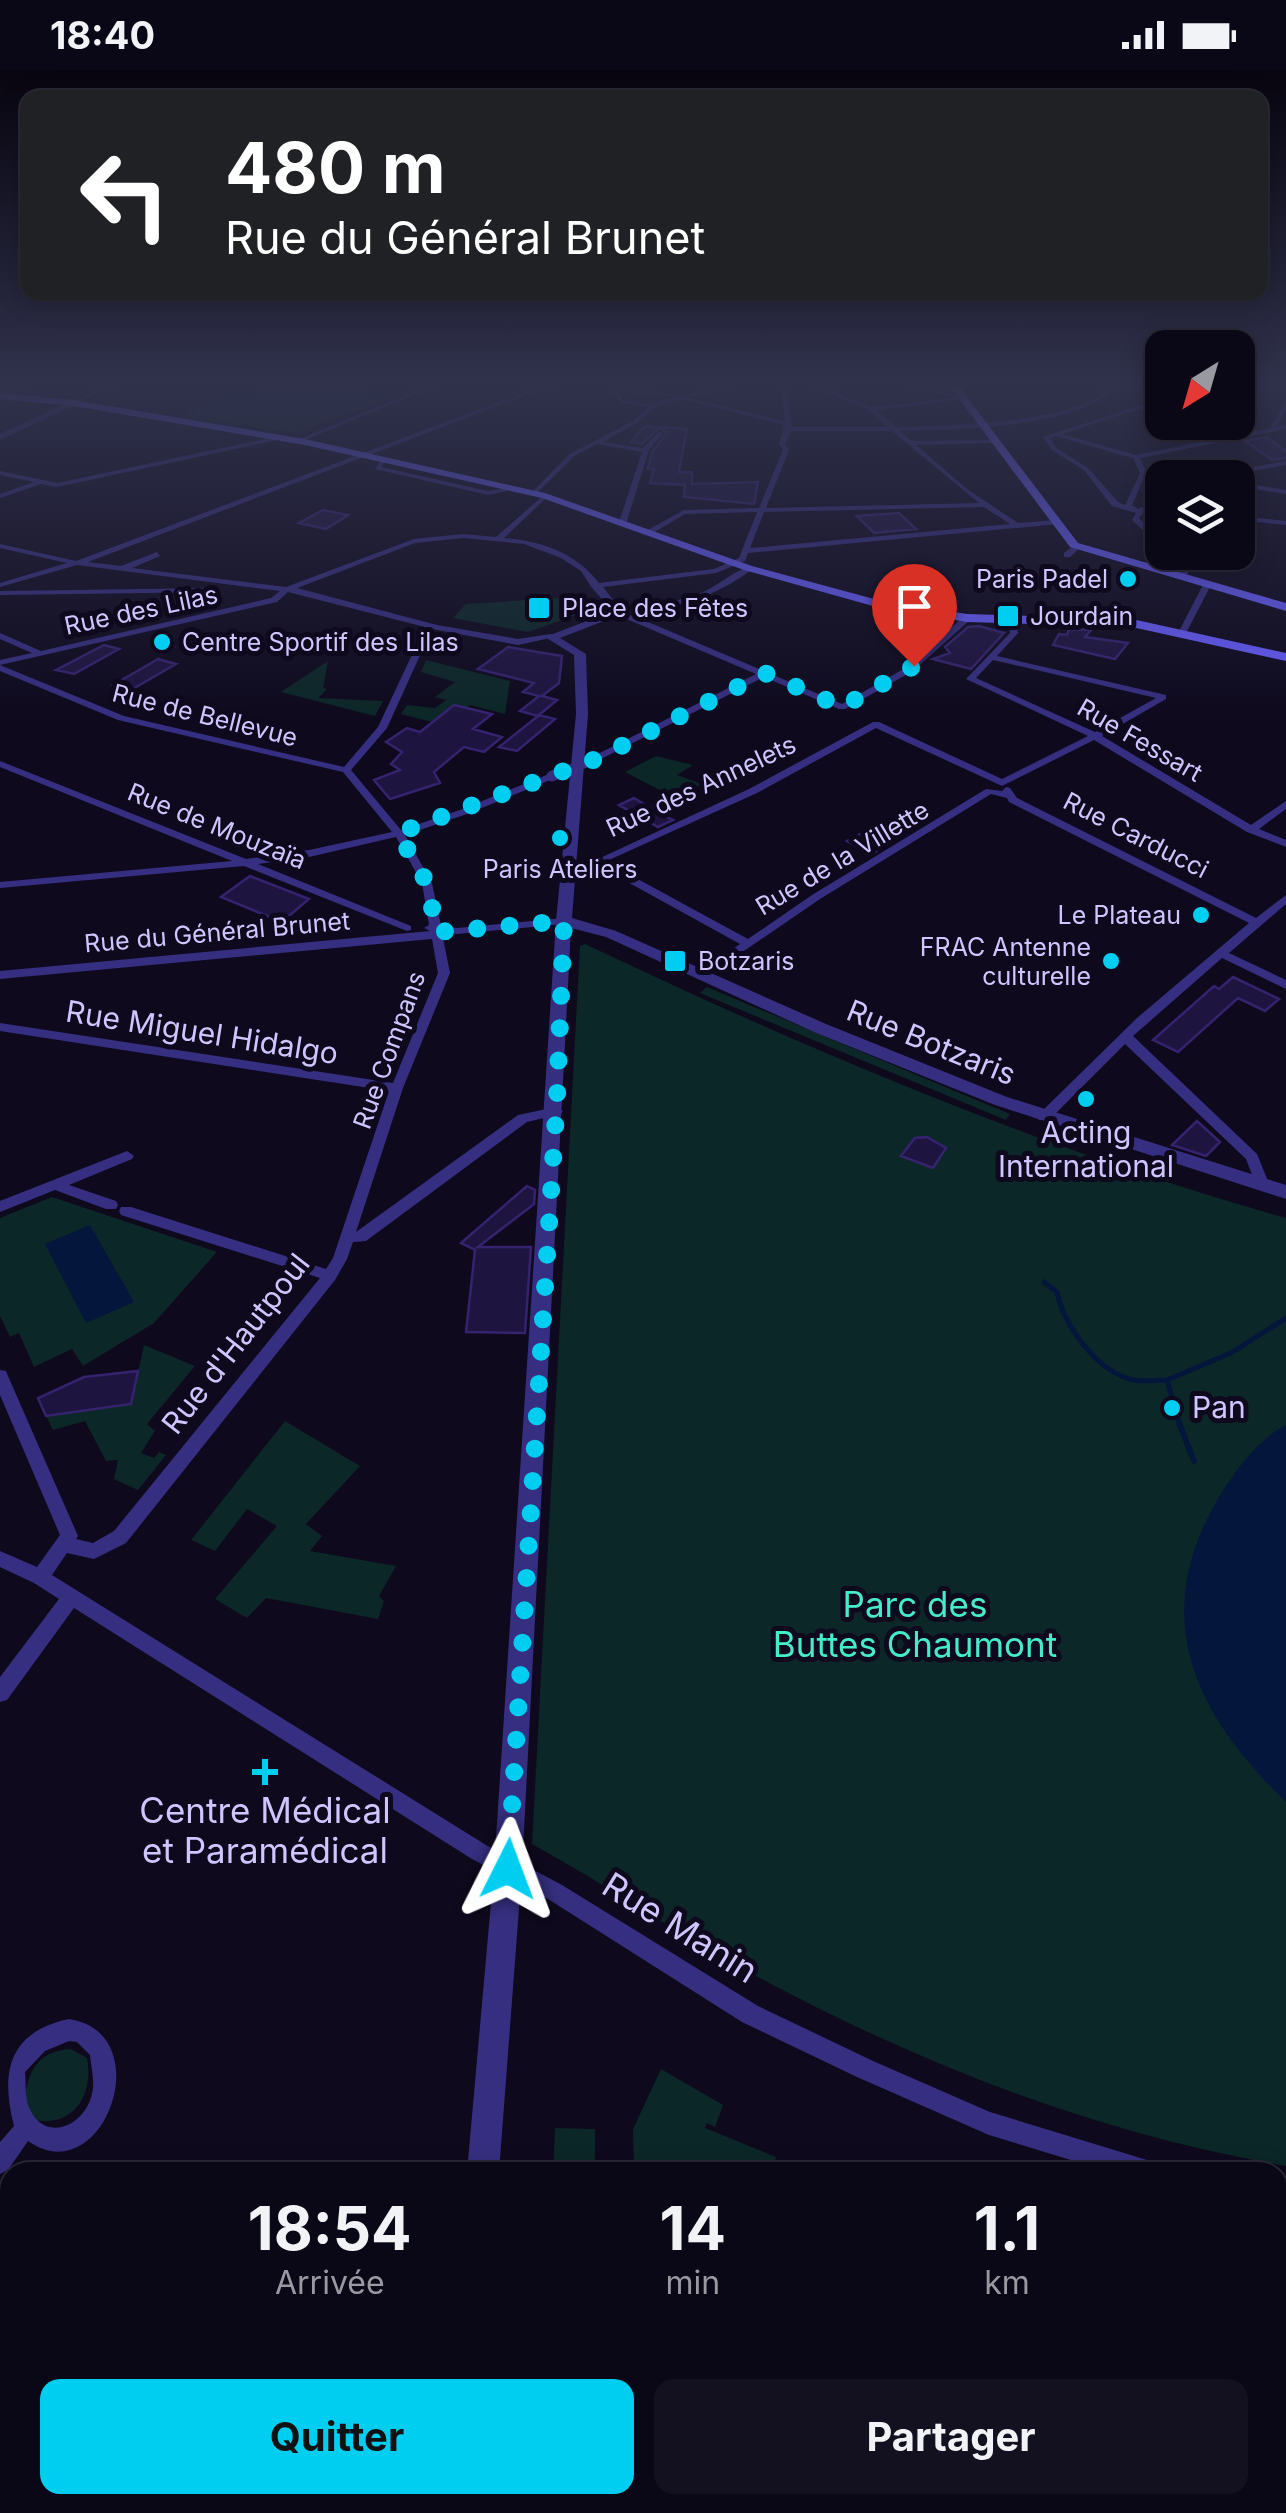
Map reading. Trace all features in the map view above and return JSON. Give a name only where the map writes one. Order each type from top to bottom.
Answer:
[{"type":"main road","points":[[535,494],[650,530],[748,568],[873,602],[967,618],[1106,620],[1286,657]]},
{"type":"main road","points":[[1035,494],[1072,551],[1286,607]]},
{"type":"street","points":[[0,589],[260,494]]},
{"type":"street","points":[[624,522],[632,494]]},
{"type":"street","points":[[596,586],[657,580],[734,563],[746,550],[770,494]]},
{"type":"street","points":[[971,494],[1016,525]]},
{"type":"street","points":[[1107,494],[1115,504],[1138,512],[1145,508]]},
{"type":"street","points":[[1133,494],[1128,505],[1145,522]]},
{"type":"street","points":[[498,538],[539,495]]},
{"type":"street","points":[[650,530],[677,513],[984,505]]},
{"type":"street","points":[[1255,520],[1286,523]]},
{"type":"street","points":[[746,550],[1056,522]]},
{"type":"street","name":"Rue des Lilas","points":[[0,666],[37,652],[274,600],[287,589],[414,540],[498,538],[564,556],[584,569],[618,612]]},
{"type":"street","points":[[0,546],[76,563],[287,589],[430,626],[525,643],[618,612],[686,603],[728,584],[748,568]]},
{"type":"street","points":[[120,569],[157,554]]},
{"type":"street","points":[[1181,577],[1188,570]]},
{"type":"street","points":[[194,590],[200,580]]},
{"type":"street","points":[[1182,635],[1207,584]]},
{"type":"street","points":[[0,589],[287,589]]},
{"type":"street","points":[[618,612],[842,707],[910,668],[967,618]]},
{"type":"street","points":[[989,657],[1014,633],[1011,618]]},
{"type":"street","points":[[346,770],[382,728],[430,626]]},
{"type":"street","points":[[0,636],[37,652]]},
{"type":"street","points":[[484,2162],[508,1869],[556,1111],[564,921],[572,858],[583,668],[578,651],[551,637]]},
{"type":"street","points":[[989,657],[1163,697],[1140,714],[1002,783],[1009,796]]},
{"type":"street","name":"Rue Fessart","points":[[989,657],[969,678],[1093,736],[1251,830],[1286,844]]},
{"type":"street","name":"Rue de Bellevue","points":[[0,666],[120,718],[346,770]]},
{"type":"street","points":[[0,885],[249,862],[398,833],[589,762],[765,673]]},
{"type":"street","name":"Rue des Annelets","points":[[747,944],[604,864],[602,859],[754,791],[876,724],[1002,783]]},
{"type":"street","name":"Rue de Mouzaïa","points":[[0,764],[249,862],[408,933]]},
{"type":"street","name":"Rue Compans","points":[[346,770],[398,833],[427,883],[444,973],[397,1088],[348,1237]]},
{"type":"street","name":"Rue de la Villette","points":[[703,976],[747,944],[990,791],[1009,796]]},
{"type":"street","name":"Rue Carducci","points":[[1009,796],[1256,922]]},
{"type":"street","points":[[1251,830],[1286,804]]},
{"type":"street","points":[[1044,1117],[1126,1037],[1286,898]]},
{"type":"street","name":"Rue du Général Brunet","points":[[0,974],[564,921]]},
{"type":"street","name":"Rue Botzaris","points":[[564,921],[611,934],[896,1060],[1044,1117],[1286,1192]]},
{"type":"street","points":[[1220,953],[1286,985]]},
{"type":"street","name":"Rue Miguel Hidalgo","points":[[0,1028],[397,1088]]},
{"type":"street","points":[[1126,1037],[1252,1157],[1263,1186]]},
{"type":"street","name":"Rue d'Hautpoul","points":[[66,1544],[94,1551],[120,1537],[330,1276],[348,1237],[362,1237],[523,1118],[556,1111]]},
{"type":"street","points":[[0,1207],[127,1156]]},
{"type":"street","points":[[55,1185],[330,1276]]},
{"type":"street","points":[[0,1376],[69,1536],[40,1578]]},
{"type":"street","name":"Rue Manin","points":[[0,1560],[40,1578],[508,1869],[575,1904],[750,2014],[849,2062],[990,2122],[1115,2162]]},
{"type":"street","points":[[0,1693],[71,1597]]},
{"type":"street","points":[[55,2032],[82,2032],[93,2039],[102,2050],[105,2082],[88,2116],[60,2139],[44,2142],[19,2136],[9,2121],[6,2093],[28,2050],[55,2032]]},
{"type":"street","points":[[0,2162],[19,2136]]},
{"type":"green space","points":[[576,597],[585,606],[582,613],[528,632],[453,618],[466,604]]},
{"type":"green space","points":[[426,660],[510,681],[505,714],[470,705],[455,717],[444,713],[432,722],[401,714],[407,705],[435,708],[446,700],[435,697],[455,682],[421,672]]},
{"type":"green space","points":[[328,661],[323,688],[327,689],[318,698],[383,701],[375,716],[281,692]]},
{"type":"green space","points":[[656,756],[693,765],[677,775],[702,784],[675,798],[625,772]]},
{"type":"green space","name":"Parc des Buttes Chaumont","points":[[585,944],[843,1060],[1018,1130],[1286,1218],[1286,2162],[1214,2152],[1143,2134],[1073,2113],[938,2063],[741,1968],[532,1844],[580,946]]},
{"type":"green space","points":[[707,987],[1010,1114],[1006,1120],[700,993]]},
{"type":"green space","points":[[52,1197],[217,1252],[154,1323],[83,1366],[72,1349],[34,1367],[19,1333],[10,1337],[0,1316],[0,1218]]},
{"type":"green space","points":[[144,1345],[195,1366],[147,1424],[155,1431],[141,1453],[154,1458],[159,1452],[166,1455],[138,1490],[114,1479],[118,1460],[106,1461],[85,1421],[53,1430],[46,1416],[131,1403]]},
{"type":"green space","points":[[285,1421],[360,1466],[306,1524],[322,1536],[310,1551],[396,1566],[379,1596],[384,1601],[378,1619],[266,1598],[247,1618],[215,1599],[277,1526],[247,1509],[215,1551],[191,1540]]},
{"type":"green space","points":[[71,2049],[87,2058],[84,2096],[61,2119],[35,2120],[24,2105],[31,2074],[49,2054]]},
{"type":"green space","points":[[661,2069],[723,2105],[715,2127],[707,2123],[705,2128],[776,2157],[775,2162],[634,2162],[633,2129]]},
{"type":"green space","points":[[555,2128],[595,2129],[595,2162],[553,2162]]},
{"type":"water","points":[[90,1225],[134,1302],[86,1323],[45,1244]]},
{"type":"water","points":[[1286,1425],[1286,1802],[1226,1733],[1205,1697],[1191,1660],[1184,1622],[1186,1582],[1198,1541],[1219,1497],[1257,1447]]},
{"type":"building","points":[[684,494],[756,494],[754,504]]},
{"type":"building","points":[[323,510],[348,515],[326,529],[299,523]]},
{"type":"building","points":[[899,513],[916,529],[874,533],[857,516]]},
{"type":"building","points":[[968,627],[1004,633],[971,669],[933,659],[950,653],[945,647]]},
{"type":"building","points":[[1069,629],[1091,630],[1085,637],[1128,643],[1115,659],[1053,645],[1059,634],[1067,635]]},
{"type":"building","points":[[104,645],[119,649],[74,674],[56,670]]},
{"type":"building","points":[[508,647],[562,656],[559,683],[542,696],[557,700],[539,715],[555,719],[517,751],[499,747],[538,716],[520,711],[539,696],[523,692],[534,683],[478,669]]},
{"type":"building","points":[[158,659],[176,664],[131,690],[113,685]]},
{"type":"building","points":[[454,705],[492,714],[473,729],[502,737],[484,752],[464,747],[434,772],[440,783],[390,799],[374,780],[400,770],[391,764],[402,752],[386,742],[407,728],[420,732]]},
{"type":"building","points":[[634,798],[673,820],[658,827],[619,805]]},
{"type":"building","points":[[862,833],[889,844],[870,855],[847,841]]},
{"type":"building","points":[[250,876],[309,899],[282,922],[221,897]]},
{"type":"building","points":[[1233,977],[1279,999],[1265,1011],[1238,998],[1178,1052],[1153,1040],[1214,986],[1219,989]]},
{"type":"building","points":[[1197,1121],[1220,1142],[1206,1156],[1172,1145]]},
{"type":"building","points":[[927,1137],[946,1148],[933,1168],[901,1156],[915,1138]]},
{"type":"building","points":[[527,1186],[535,1190],[534,1204],[478,1247],[531,1247],[525,1333],[466,1332],[475,1250],[461,1243]]},
{"type":"building","points":[[138,1371],[131,1404],[46,1416],[38,1398],[84,1377]]},
{"type":"waterway","points":[[1044,1282],[1057,1292],[1066,1319],[1095,1358],[1134,1380],[1167,1380]]},
{"type":"waterway","points":[[1167,1380],[1231,1353],[1286,1318]]},
{"type":"waterway","points":[[1167,1380],[1180,1424]]},
{"type":"waterway","points":[[1180,1424],[1194,1461]]},
{"type":"place","name":"Paris Padel","points":[[1128,579]]},
{"type":"place","name":"Place des Fêtes","points":[[539,608]]},
{"type":"place","name":"Jourdain","points":[[1008,616]]},
{"type":"place","name":"Centre Sportif des Lilas","points":[[162,642]]},
{"type":"place","name":"Paris Ateliers","points":[[560,838]]},
{"type":"place","name":"Le Plateau","points":[[1201,915]]},
{"type":"place","name":"Botzaris","points":[[675,961]]},
{"type":"place","name":"FRAC Antenne culturelle","points":[[1111,961]]},
{"type":"place","name":"Acting International","points":[[1086,1099]]},
{"type":"place","name":"Pan","points":[[1172,1408]]},
{"type":"place","name":"Centre Médical et Paramédical","points":[[265,1772]]},
{"type":"route","points":[[508,1869],[566,935],[564,921],[437,932],[427,883],[398,833],[596,759],[765,673],[842,707],[914,666]]}]
